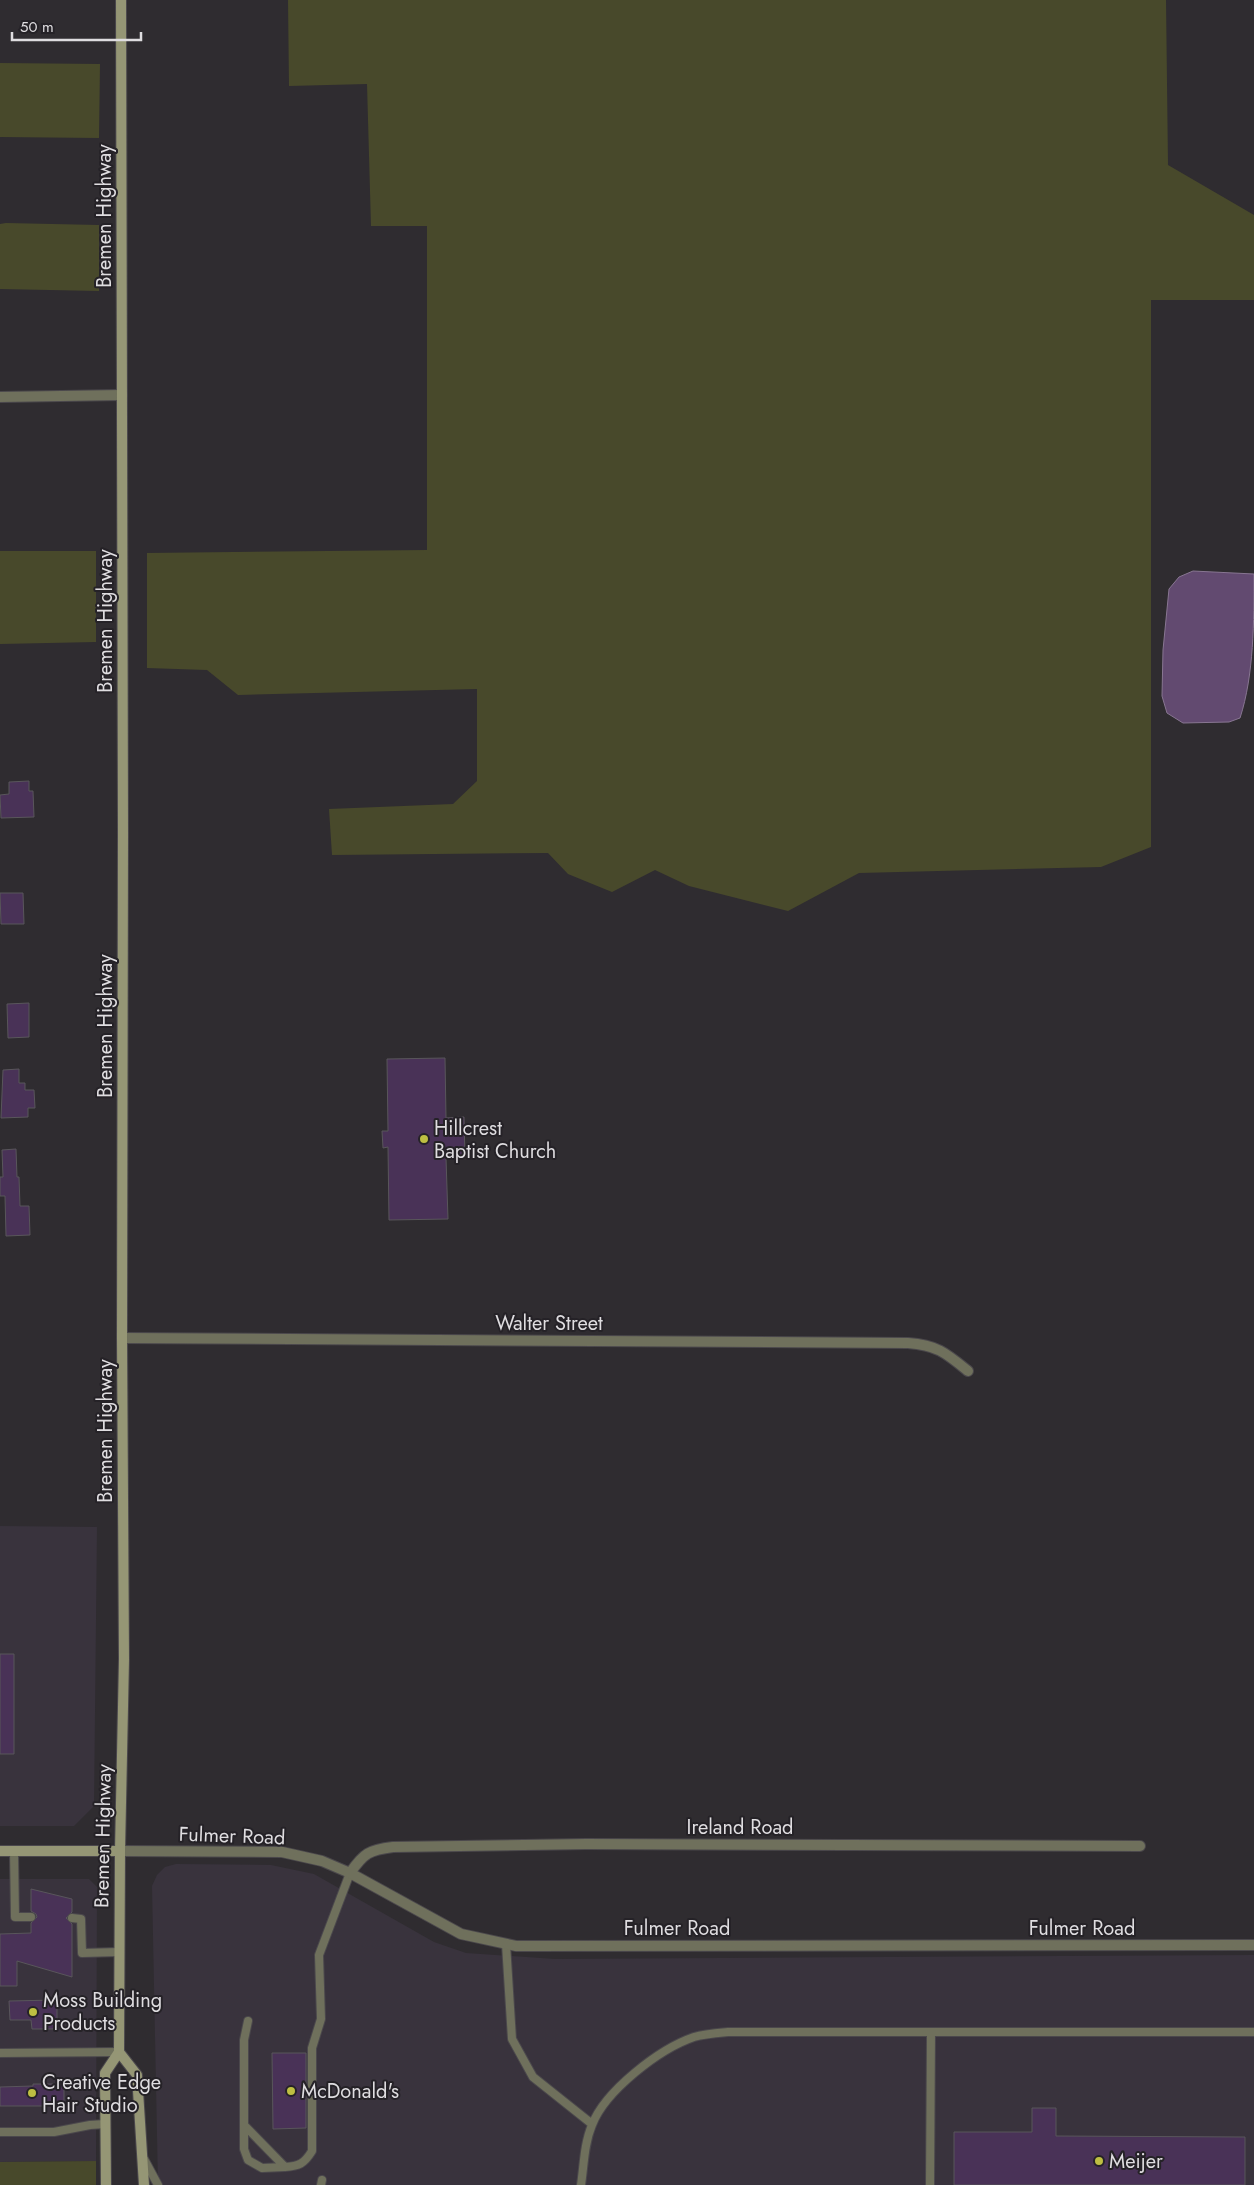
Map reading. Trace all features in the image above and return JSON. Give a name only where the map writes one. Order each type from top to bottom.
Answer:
[{"type":"main road","name":"Bremen Highway","points":[[119,2052],[120,1851],[124,1659],[121,0]]},
{"type":"main road","points":[[0,1851],[120,1851]]},
{"type":"main road","points":[[106,2185],[105,2073],[119,2052],[137,2075],[144,2159],[144,2185]]},
{"type":"street","points":[[0,397],[122,395]]},
{"type":"street","name":"Walter Street","points":[[122,1338],[908,1343],[927,1344],[941,1349],[968,1371]]},
{"type":"street","name":"Ireland Road","points":[[350,1873],[360,1858],[372,1850],[393,1847],[586,1844],[1140,1846]]},
{"type":"street","name":"Fulmer Road","points":[[120,1851],[282,1852],[322,1861],[350,1873],[461,1934],[506,1944],[1254,1946]]},
{"type":"lane","points":[[14,1851],[16,1918],[31,1917]]},
{"type":"lane","points":[[248,2021],[244,2040],[244,2149],[248,2160],[262,2168],[298,2166],[306,2161],[312,2151],[312,2048],[321,2019],[319,1955],[350,1873]]},
{"type":"lane","points":[[72,1918],[82,1919],[82,1953],[119,1952]]},
{"type":"lane","points":[[506,1944],[512,2038],[533,2077],[592,2124]]},
{"type":"lane","points":[[581,2185],[586,2141],[592,2124],[606,2100],[630,2078],[661,2055],[694,2037],[728,2032],[1254,2032]]},
{"type":"lane","points":[[930,2032],[930,2185]]},
{"type":"lane","points":[[0,2053],[119,2052]]},
{"type":"lane","points":[[0,2132],[54,2132],[105,2124]]},
{"type":"lane","points":[[244,2125],[284,2167]]},
{"type":"lane","points":[[144,2159],[158,2185]]},
{"type":"shaded area","points":[[1193,571],[1254,574],[1251,666],[1248,684],[1240,718],[1229,722],[1183,723],[1167,713],[1162,696],[1163,650],[1169,589],[1179,577]]},
{"type":"shaded area","points":[[0,1526],[97,1527],[94,1806],[74,1826],[0,1826]]},
{"type":"shaded area","points":[[176,1864],[271,1865],[314,1874],[434,1942],[466,1953],[555,1959],[1254,1955],[1254,2185],[158,2185],[152,1886],[157,1875],[165,1867]]},
{"type":"shaded area","points":[[0,1879],[89,1879],[97,1887],[96,2161],[0,2162]]},
{"type":"green space","points":[[288,0],[1166,0],[1168,165],[1254,215],[1254,300],[1151,300],[1151,847],[1101,867],[859,873],[788,911],[689,886],[655,870],[612,892],[568,874],[548,853],[332,855],[329,809],[453,804],[477,781],[477,689],[238,695],[207,670],[147,668],[147,553],[427,550],[427,226],[371,226],[367,84],[289,86]]},
{"type":"green space","points":[[0,63],[100,64],[99,138],[0,137]]},
{"type":"green space","points":[[0,224],[99,225],[99,291],[0,289]]},
{"type":"green space","points":[[0,551],[96,551],[96,642],[0,644]]},
{"type":"green space","points":[[96,2161],[96,2185],[0,2185],[0,2162]]},
{"type":"building","points":[[29,781],[29,791],[33,791],[34,817],[1,818],[0,795],[9,794],[9,782]]},
{"type":"building","points":[[0,893],[23,893],[24,924],[1,924]]},
{"type":"building","points":[[29,1003],[29,1037],[8,1038],[7,1004]]},
{"type":"building","name":"Hillcrest Baptist Church","points":[[445,1058],[446,1118],[464,1117],[465,1158],[446,1158],[448,1219],[389,1220],[388,1147],[383,1148],[382,1131],[388,1131],[387,1059]]},
{"type":"building","points":[[19,1069],[19,1083],[25,1083],[25,1090],[34,1090],[35,1108],[28,1108],[28,1117],[1,1118],[3,1070]]},
{"type":"building","points":[[16,1149],[20,1206],[29,1206],[30,1235],[6,1236],[5,1196],[0,1196],[0,1177],[3,1177],[2,1150]]},
{"type":"building","points":[[0,1654],[14,1654],[14,1754],[0,1754]]},
{"type":"building","points":[[31,1889],[72,1899],[72,1912],[66,1918],[72,1924],[72,1977],[17,1961],[17,1986],[0,1986],[0,1934],[31,1933],[31,1923],[37,1917],[31,1911]]},
{"type":"building","name":"Moss Building Products","points":[[57,2000],[57,2029],[32,2029],[31,2020],[10,2020],[9,2001]]},
{"type":"building","name":"McDonald's","points":[[272,2053],[306,2053],[306,2128],[273,2129]]},
{"type":"building","name":"Creative Edge Hair Studio","points":[[33,2084],[64,2084],[64,2106],[0,2106],[0,2087],[33,2086]]},
{"type":"building","name":"Meijer","points":[[1032,2108],[1056,2108],[1056,2136],[1245,2137],[1245,2185],[954,2185],[954,2132],[1032,2132]]},
{"type":"place","name":"Hillcrest Baptist Church","points":[[424,1139]]},
{"type":"place","name":"Moss Building Products","points":[[33,2012]]},
{"type":"place","name":"McDonald's","points":[[291,2091]]},
{"type":"place","name":"Creative Edge Hair Studio","points":[[32,2093]]},
{"type":"place","name":"Meijer","points":[[1099,2161]]}]
